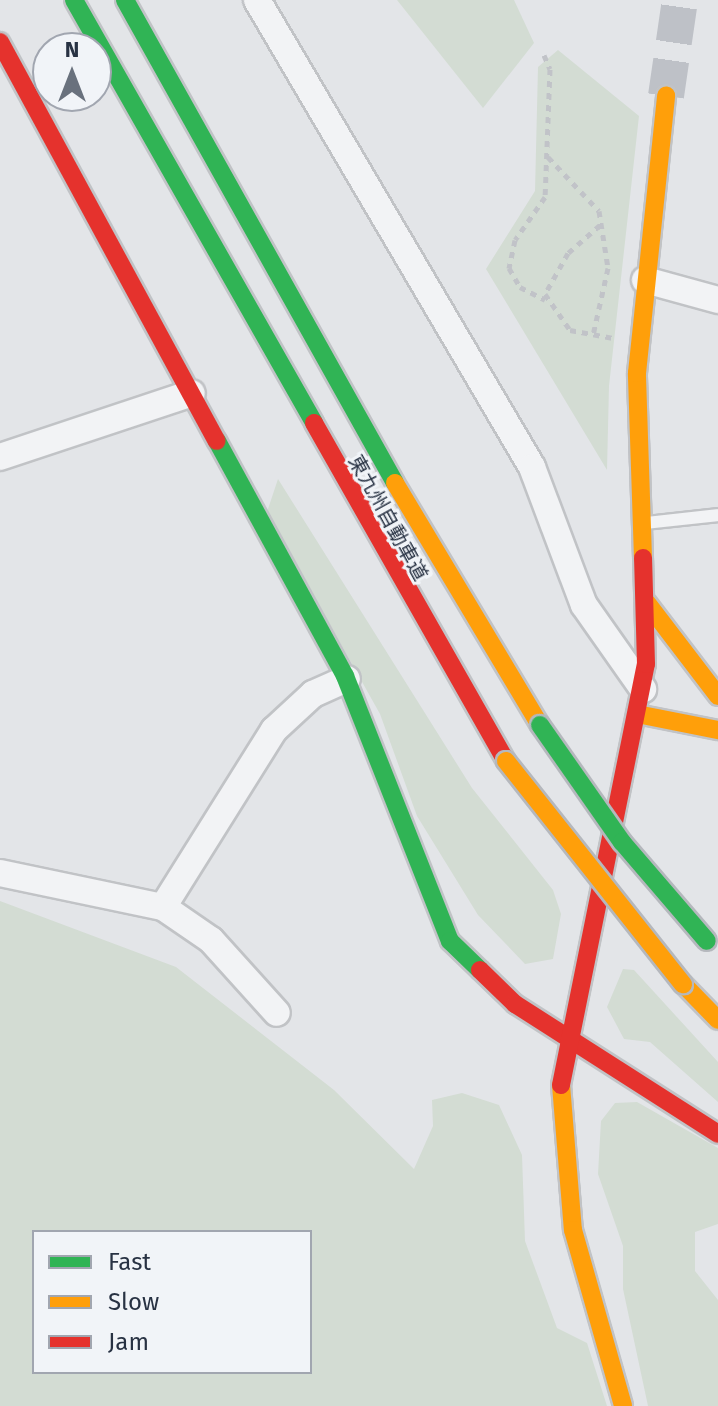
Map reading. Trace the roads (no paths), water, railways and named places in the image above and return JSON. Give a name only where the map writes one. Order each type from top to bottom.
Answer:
[{"type":"main road","name":"東九州自動車道","points":[[74,0],[506,761],[592,878],[718,1020]]},
{"type":"main road","name":"東九州自動車道","points":[[125,0],[331,377],[540,725],[622,842],[713,947]]},
{"type":"main road","points":[[0,42],[347,679],[450,941],[496,990],[718,1134]]},
{"type":"main road","points":[[623,1406],[567,1202],[566,1037],[640,702],[647,603],[641,523],[637,373],[666,96]]},
{"type":"main road","points":[[647,603],[718,696]]},
{"type":"main road","points":[[640,702],[718,730]]},
{"type":"street","points":[[257,0],[532,467],[584,605],[640,702]]},
{"type":"street","points":[[645,280],[718,300]]},
{"type":"street","points":[[0,457],[192,393]]},
{"type":"street","points":[[163,907],[274,730],[313,694],[347,679]]},
{"type":"street","points":[[0,873],[163,907],[211,940],[277,1013]]},
{"type":"lane","points":[[641,523],[718,515]]},
{"type":"tunnel","points":[[666,96],[680,0]]}]
